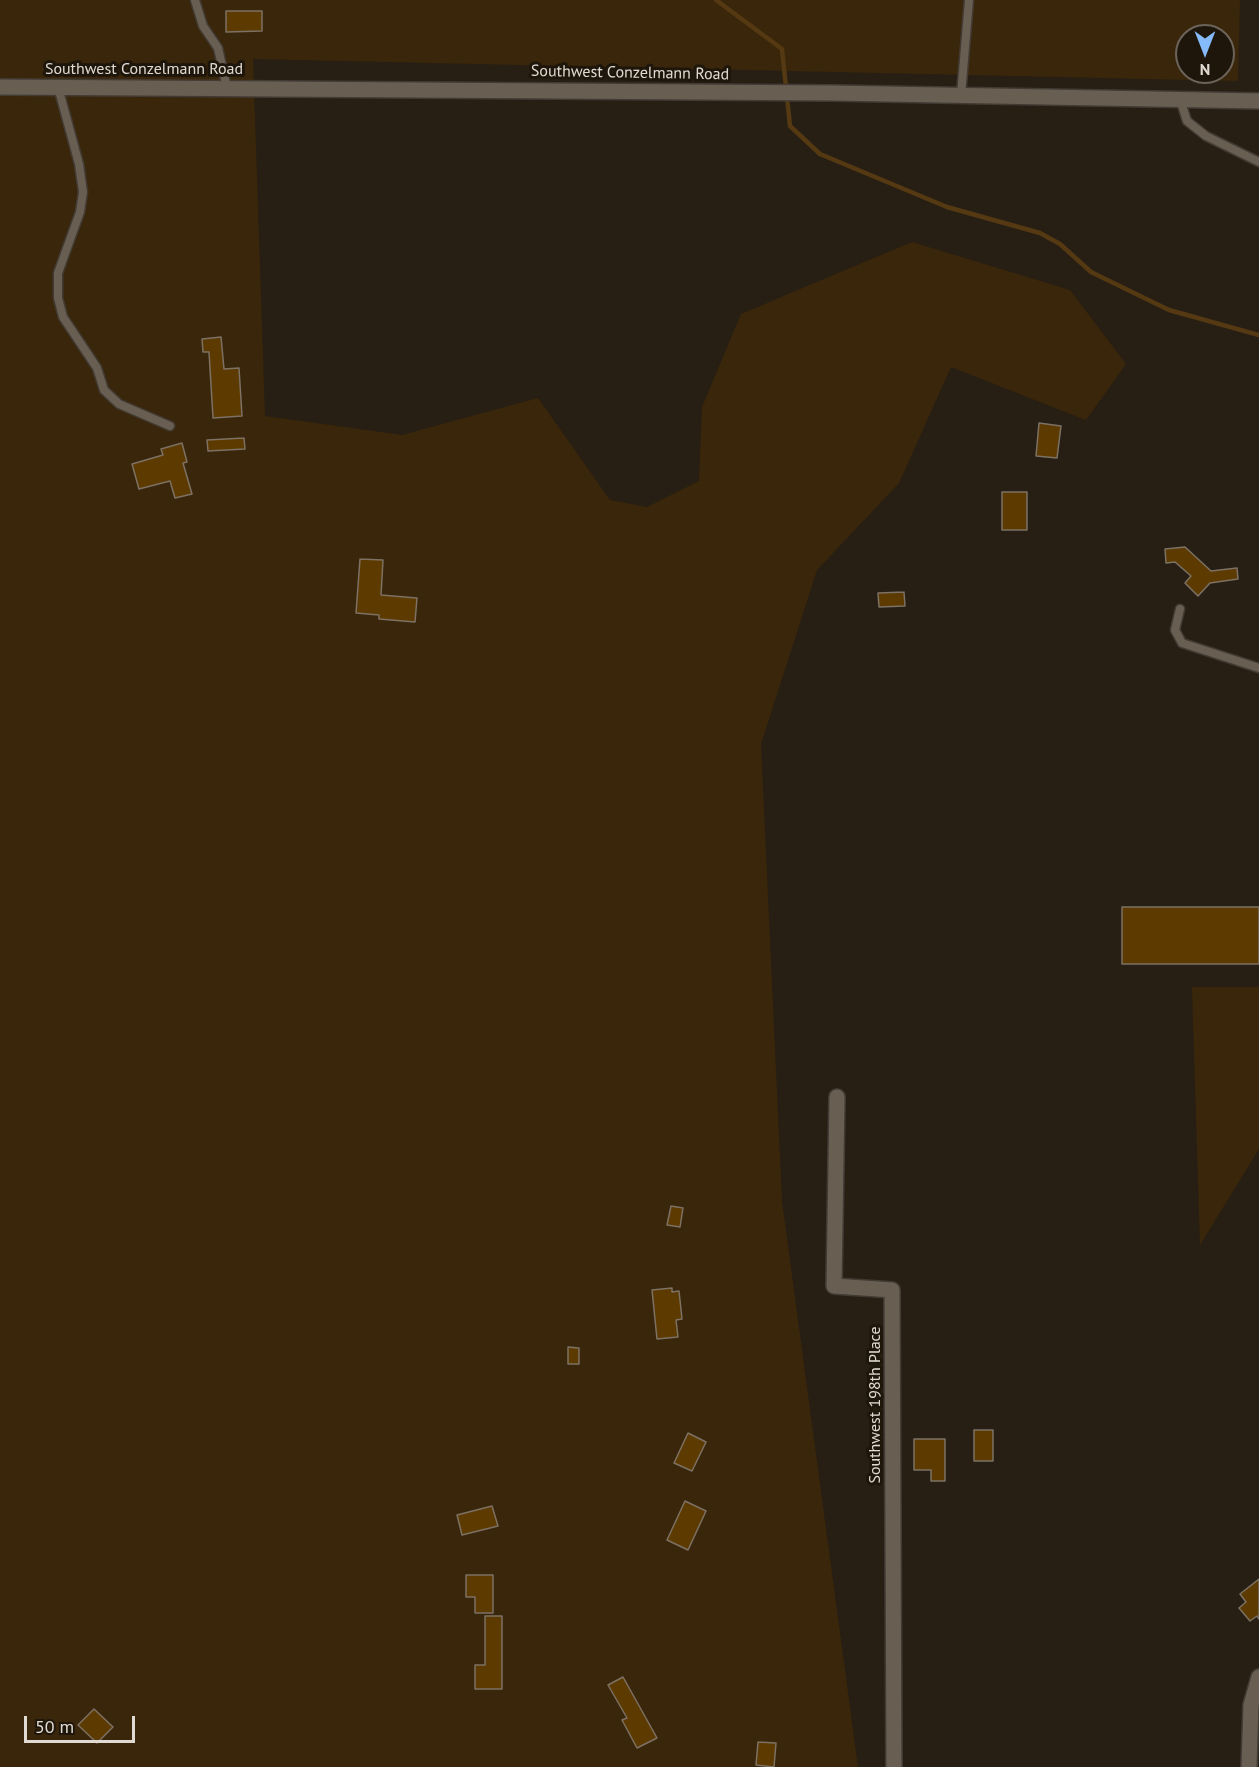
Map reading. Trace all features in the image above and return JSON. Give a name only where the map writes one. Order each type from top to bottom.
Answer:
[{"type":"street","name":"Southwest Conzelmann Road","points":[[0,87],[227,87],[961,95],[1259,101]]},
{"type":"street","name":"Southwest 198th Place","points":[[837,1097],[834,1286],[892,1290],[894,1767]]},
{"type":"street","points":[[1250,1767],[1251,1705],[1259,1677]]},
{"type":"lane","points":[[195,0],[203,26],[218,48],[227,87]]},
{"type":"lane","points":[[961,95],[969,0]]},
{"type":"lane","points":[[58,87],[79,164],[83,192],[80,212],[58,273],[58,298],[63,317],[97,368],[104,390],[119,404],[170,426]]},
{"type":"lane","points":[[1180,99],[1187,121],[1206,136],[1259,162]]},
{"type":"lane","points":[[1180,609],[1175,630],[1182,643],[1259,668]]},
{"type":"shaded area","points":[[0,0],[1240,0],[1238,81],[1235,81],[1235,24],[1175,24],[1175,80],[253,59],[265,416],[402,435],[538,398],[610,500],[647,507],[699,481],[702,407],[741,314],[912,242],[1070,290],[1126,364],[1086,420],[951,367],[899,483],[817,570],[761,744],[782,1201],[858,1767],[0,1767]]},
{"type":"shaded area","points":[[1192,987],[1259,987],[1259,1149],[1200,1245]]},
{"type":"building","points":[[226,11],[262,11],[262,31],[226,32]]},
{"type":"building","points":[[221,337],[224,369],[239,368],[242,416],[213,418],[209,352],[203,352],[202,339]]},
{"type":"building","points":[[1039,423],[1061,426],[1057,458],[1036,456]]},
{"type":"building","points":[[244,438],[245,449],[208,451],[207,440]]},
{"type":"building","points":[[182,443],[187,462],[183,463],[192,494],[175,498],[170,481],[139,489],[132,464],[163,455],[161,449]]},
{"type":"building","points":[[1002,492],[1027,492],[1027,530],[1002,530]]},
{"type":"building","points":[[1185,547],[1211,571],[1237,568],[1238,579],[1210,583],[1198,596],[1185,583],[1191,576],[1175,562],[1166,563],[1165,549]]},
{"type":"building","points":[[360,559],[383,560],[381,595],[417,598],[415,622],[379,619],[379,615],[356,613]]},
{"type":"building","points":[[904,592],[905,606],[879,607],[878,593]]},
{"type":"building","points":[[1122,907],[1259,907],[1259,964],[1122,964]]},
{"type":"building","points":[[671,1206],[683,1208],[680,1227],[667,1225]]},
{"type":"building","points":[[672,1288],[672,1292],[679,1291],[682,1319],[676,1320],[678,1337],[657,1339],[652,1290]]},
{"type":"building","points":[[568,1347],[579,1348],[579,1364],[568,1364]]},
{"type":"building","points":[[974,1430],[993,1430],[993,1461],[974,1461]]},
{"type":"building","points":[[688,1433],[706,1442],[692,1471],[674,1463]]},
{"type":"building","points":[[914,1439],[945,1439],[945,1481],[931,1481],[931,1470],[914,1470]]},
{"type":"building","points":[[685,1501],[706,1511],[688,1550],[667,1540]]},
{"type":"building","points":[[492,1506],[498,1526],[462,1535],[457,1515]]},
{"type":"building","points":[[466,1575],[493,1575],[493,1613],[475,1613],[475,1597],[466,1597]]},
{"type":"building","points":[[1259,1579],[1259,1619],[1257,1616],[1250,1621],[1239,1608],[1246,1602],[1240,1594]]},
{"type":"building","points":[[485,1616],[502,1616],[502,1689],[475,1689],[475,1665],[485,1665]]},
{"type":"building","points":[[623,1677],[657,1738],[637,1748],[622,1720],[627,1718],[608,1685]]},
{"type":"building","points":[[94,1709],[113,1727],[97,1743],[78,1725]]},
{"type":"building","points":[[758,1742],[776,1743],[774,1767],[756,1765]]},
{"type":"waterway","points":[[716,0],[782,49],[790,126],[820,154],[947,207],[1040,233],[1060,244],[1091,272],[1169,310],[1259,335]]}]
